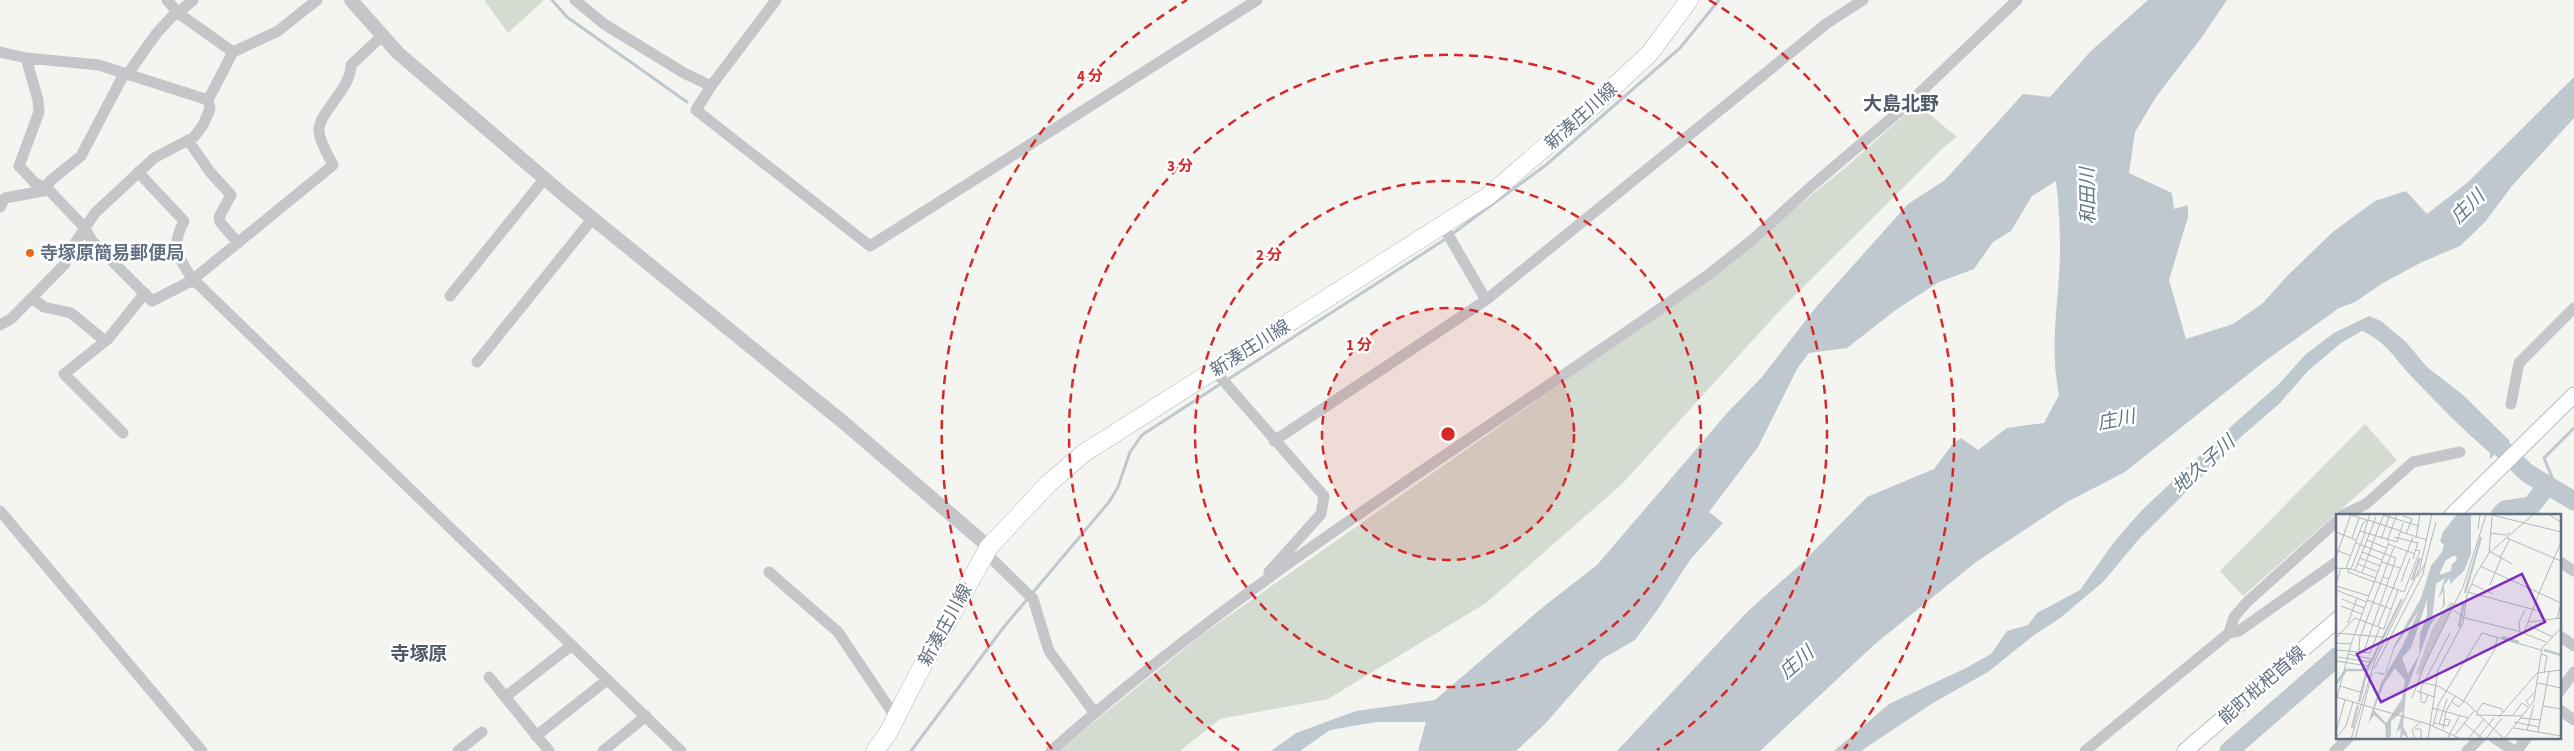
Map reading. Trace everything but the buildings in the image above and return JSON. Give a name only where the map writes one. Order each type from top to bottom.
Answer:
[{"type":"main road","name":"新湊庄川線","points":[[875,751],[896,718],[989,546],[1036,495],[1084,453],[1443,226],[1502,185],[1624,77],[1667,33],[1689,0]]},
{"type":"main road","points":[[2453,514],[2574,395]]},
{"type":"main road","name":"能町枇杷首線","points":[[2190,749],[2336,621]]},
{"type":"street","points":[[167,0],[177,12],[232,52]]},
{"type":"street","points":[[48,189],[50,181],[81,156],[125,75],[156,34],[177,12],[193,0]]},
{"type":"street","points":[[0,325],[11,320],[65,264],[84,227],[95,213],[154,158],[188,140],[203,125],[210,109],[208,100],[232,52],[278,31],[317,0]]},
{"type":"street","points":[[351,0],[398,53],[545,178],[843,422],[989,546],[990,558],[1030,596],[1049,651],[1094,712]]},
{"type":"street","points":[[575,0],[604,24],[684,73],[711,86]]},
{"type":"street","points":[[776,0],[711,86],[696,110],[870,246],[1257,0]]},
{"type":"street","points":[[1274,441],[1486,300],[1826,24],[1863,0]]},
{"type":"street","points":[[1051,751],[1094,712],[1256,586],[1708,275],[1752,240],[1908,104],[2017,0]]},
{"type":"street","points":[[26,58],[38,100],[39,112],[19,166],[35,183],[48,189],[84,227],[92,241],[152,301],[192,280],[333,165],[318,132],[320,122],[346,84],[351,74],[351,65],[382,36]]},
{"type":"street","points":[[0,52],[26,58],[99,65],[125,75],[208,100]]},
{"type":"street","points":[[188,140],[210,172],[231,195],[219,217],[220,222],[238,243]]},
{"type":"street","points":[[138,172],[184,221],[176,236],[176,252],[192,280],[681,751]]},
{"type":"street","points":[[450,296],[545,178]]},
{"type":"street","points":[[0,207],[5,198],[48,189]]},
{"type":"street","points":[[477,362],[594,218]]},
{"type":"street","points":[[1443,226],[1486,300]]},
{"type":"street","points":[[123,433],[64,374],[105,341],[144,293]]},
{"type":"street","points":[[32,298],[44,307],[70,312],[105,341]]},
{"type":"street","points":[[2510,404],[2519,363],[2574,308]]},
{"type":"street","points":[[1214,370],[1324,496],[1320,514],[1256,586]]},
{"type":"street","points":[[2345,514],[2366,504],[2413,462],[2460,452]]},
{"type":"street","points":[[0,512],[202,751]]},
{"type":"street","points":[[2229,633],[2234,617],[2247,602],[2336,522]]},
{"type":"street","points":[[2085,751],[2229,633],[2239,631],[2336,562]]},
{"type":"street","points":[[2562,563],[2574,571]]},
{"type":"street","points":[[770,572],[838,632],[896,718]]},
{"type":"street","points":[[2562,637],[2574,646]]},
{"type":"street","points":[[505,697],[572,645]]},
{"type":"street","points":[[2562,688],[2574,672]]},
{"type":"street","points":[[489,677],[549,751]]},
{"type":"street","points":[[536,736],[607,680]]},
{"type":"street","points":[[2562,711],[2574,720]]},
{"type":"street","points":[[603,751],[646,716]]},
{"type":"street","points":[[458,751],[482,732]]},
{"type":"street","points":[[2334,751],[2347,738]]},
{"type":"street","points":[[2467,751],[2480,738]]},
{"type":"street","points":[[2495,738],[2515,751],[2526,738]]},
{"type":"shaded area","points":[[484,0],[542,0],[543,1],[508,33]]},
{"type":"shaded area","points":[[1917,104],[1957,137],[1945,146],[1782,308],[1622,484],[1486,603],[1328,699],[1220,719],[1180,751],[1058,751],[1203,634],[1690,293],[1845,168]]},
{"type":"shaded area","points":[[2365,424],[2397,460],[2243,596],[2220,571]]},
{"type":"water","points":[[2148,0],[2227,0],[2202,37],[2156,97],[2135,132],[2129,173],[2172,193],[2174,209],[2188,205],[2188,217],[2169,280],[2186,339],[2233,324],[2263,303],[2288,275],[2334,231],[2375,201],[2406,191],[2427,214],[2467,183],[2574,77],[2574,118],[2512,186],[2485,222],[2460,246],[2422,262],[2383,283],[2355,302],[2339,308],[2265,361],[2125,472],[2067,502],[1976,562],[1875,644],[1760,751],[1617,751],[1749,610],[1801,564],[1867,497],[1934,469],[1952,445],[1961,438],[1978,450],[2007,428],[2044,423],[2059,395],[2055,359],[2055,324],[2060,254],[2056,181],[2032,196],[2011,231],[1993,242],[1974,269],[1939,282],[1897,309],[1847,348],[1809,353],[1797,369],[1758,447],[1709,512],[1723,523],[1690,560],[1635,640],[1602,659],[1544,725],[1516,751],[1418,751],[1426,722],[1376,722],[1330,730],[1300,751],[1271,751],[1296,733],[1356,711],[1435,700],[1543,607],[1597,565],[1728,412],[1762,377],[1816,307],[1908,204],[1945,180],[2023,94],[2050,97],[2091,51]]},
{"type":"water","points":[[2369,316],[2381,321],[2406,342],[2427,367],[2463,395],[2510,441],[2490,459],[2490,453],[2439,405],[2389,350],[2362,331],[2341,343],[2308,371],[2279,404],[2242,436],[2139,539],[2103,582],[2059,619],[2034,635],[1988,672],[1933,703],[1861,751],[1834,751],[1889,704],[1966,668],[1991,654],[2007,631],[2028,625],[2037,613],[2080,590],[2114,542],[2142,510],[2278,385],[2306,354],[2334,333]]},
{"type":"waterway","points":[[552,0],[567,17],[687,102]]},
{"type":"waterway","points":[[1452,234],[1546,165],[1680,48],[1719,0]]},
{"type":"waterway","points":[[1227,380],[1447,238]]},
{"type":"waterway","points":[[911,751],[1003,628],[1109,502],[1118,487],[1130,452],[1142,435],[1222,383]]},
{"type":"waterway","points":[[2547,486],[2552,477],[2544,458],[2574,428]]},
{"type":"waterway","name":"地久子川","points":[[2485,432],[2527,473],[2574,501]]},
{"type":"waterway","name":"地久子川","points":[[2501,514],[2505,510],[2531,506],[2547,486]]},
{"type":"waterway","name":"地久子川","points":[[2229,751],[2336,658]]},
{"type":"place","name":"寺塚原簡易郵便局","points":[[30,253]]},
{"type":"district","name":"大島北野","points":[[1901,103]]},
{"type":"district","name":"寺塚原","points":[[419,653]]},
{"type":"water label","name":"和田川","points":[[2087,196]]},
{"type":"water label","name":"庄川","points":[[2467,206]]},
{"type":"water label","name":"庄川","points":[[2116,419]]},
{"type":"water label","name":"庄川","points":[[1796,662]]}]
